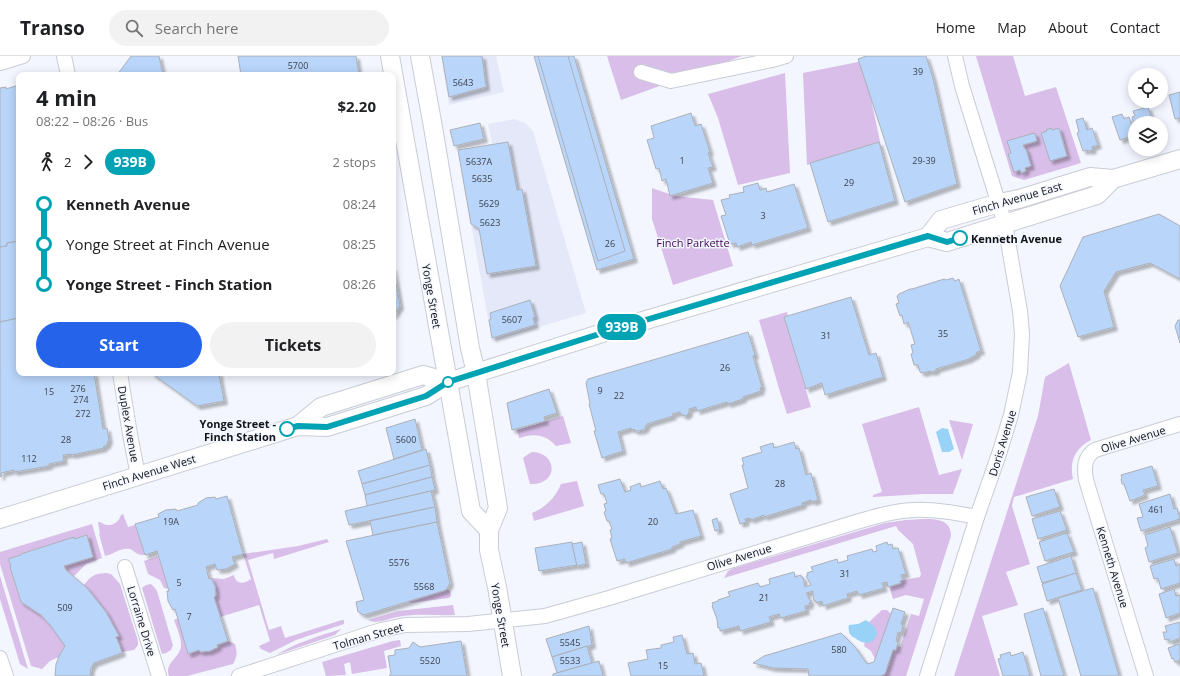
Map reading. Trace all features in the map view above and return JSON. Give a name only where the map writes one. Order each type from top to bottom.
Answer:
[{"type":"main road","name":"Yonge Street","points":[[390,56],[393,72]]},
{"type":"main road","name":"Yonge Street","points":[[420,56],[470,348],[476,373],[498,508],[489,530],[489,550],[497,587],[512,676]]},
{"type":"main road","name":"Yonge Street","points":[[396,90],[471,511],[489,530]]},
{"type":"main road","name":"Finch Avenue East","points":[[1113,179],[1097,196],[947,242],[928,236],[942,220],[1090,177],[1113,179],[1180,159]]},
{"type":"main road","points":[[476,373],[612,330],[928,236]]},
{"type":"main road","name":"Finch Avenue West","points":[[0,519],[298,426],[327,427],[426,396],[448,382],[476,373]]},
{"type":"street","points":[[0,63],[24,56]]},
{"type":"street","points":[[64,56],[67,72]]},
{"type":"street","points":[[641,72],[671,81],[786,56]]},
{"type":"street","points":[[955,56],[962,86],[999,203]]},
{"type":"street","name":"Doris Avenue","points":[[927,676],[1011,415],[1020,372],[1022,334],[1020,311],[1005,224],[999,203]]},
{"type":"street","name":"Duplex Avenue","points":[[120,376],[138,476]]},
{"type":"street","name":"Olive Avenue","points":[[1087,457],[1095,450],[1180,424]]},
{"type":"street","name":"Kenneth Avenue","points":[[1087,457],[1085,466],[1086,480],[1146,676]]},
{"type":"street","name":"Olive Avenue","points":[[502,621],[545,616],[609,598],[847,524],[888,514],[909,510],[929,510],[978,517]]},
{"type":"street","name":"Lorraine Drive","points":[[125,567],[159,676]]},
{"type":"street","name":"Tolman Street","points":[[239,676],[391,627],[405,625],[468,624],[502,621]]},
{"type":"street","points":[[0,658],[6,676]]},
{"type":"shaded area","points":[[441,56],[496,56],[504,92],[449,105]]},
{"type":"shaded area","points":[[514,119],[525,123],[533,131],[586,313],[492,341],[458,150],[492,144],[488,124]]},
{"type":"green space","points":[[607,56],[742,56],[621,100]]},
{"type":"green space","points":[[976,56],[1013,56],[1025,96],[1056,87],[1081,163],[1024,180],[1012,176]]},
{"type":"green space","points":[[863,61],[881,146],[807,165],[803,73]]},
{"type":"green space","points":[[785,73],[790,173],[738,185],[718,118],[708,94]]},
{"type":"green space","name":"Finch Parkette","points":[[652,188],[675,196],[713,200],[733,266],[673,285],[652,219]]},
{"type":"green space","points":[[787,312],[788,316],[784,317],[811,407],[787,414],[759,320]]},
{"type":"green space","points":[[1069,363],[1091,440],[1085,443],[1074,456],[1072,467],[1073,479],[1014,497],[1012,506],[1030,564],[1006,572],[1018,605],[982,616],[1000,676],[954,676],[1038,416],[1045,377]]},
{"type":"green space","points":[[919,407],[939,475],[962,469],[953,494],[873,497],[873,495],[882,492],[862,424]]},
{"type":"green space","points":[[563,416],[571,443],[556,446],[544,437],[534,435],[519,438],[517,430]]},
{"type":"green space","points":[[949,420],[973,424],[962,460]]},
{"type":"green space","points":[[532,452],[540,453],[546,457],[552,468],[546,479],[540,483],[530,484],[523,458]]},
{"type":"green space","points":[[577,481],[584,506],[534,521],[532,513],[550,502],[561,484]]},
{"type":"green space","points":[[123,514],[128,527],[135,525],[145,555],[136,553],[131,549],[127,549],[105,556],[99,534],[98,522],[109,525],[118,521]]},
{"type":"green space","points":[[933,519],[946,523],[950,530],[951,536],[906,676],[880,676],[885,674],[893,650],[896,650],[897,646],[902,647],[901,644],[911,614],[919,616],[924,599],[906,595],[893,599],[889,586],[901,583],[900,581],[903,580],[920,577],[921,574],[913,544],[898,530],[896,526],[724,578],[728,571],[734,568],[885,523]]},
{"type":"green space","points":[[92,524],[102,558],[86,564],[74,576],[66,570],[64,566],[93,557],[87,535],[74,539],[74,537],[8,559],[21,602],[41,615],[65,646],[59,657],[50,661],[42,669],[31,666],[0,564],[0,552]]},
{"type":"green space","points":[[327,539],[329,542],[274,559],[273,553],[248,560],[269,630],[281,626],[285,638],[342,620],[344,620],[344,624],[296,640],[270,653],[261,649],[259,646],[270,641],[259,605],[220,617],[214,597],[216,596],[215,586],[211,578],[224,579],[234,575],[237,581],[241,583],[251,579],[243,554],[298,546]]},
{"type":"green space","points":[[158,556],[169,589],[164,588],[160,580],[148,574],[144,561]]},
{"type":"green space","points":[[106,573],[111,574],[120,584],[138,641],[138,645],[134,650],[122,652],[116,637],[119,636],[103,609],[84,585],[94,576]]},
{"type":"green space","points":[[0,576],[28,669],[20,664],[0,599]]},
{"type":"green space","points":[[151,584],[157,591],[173,645],[171,650],[162,654],[142,588]]},
{"type":"green space","points":[[447,589],[450,591],[451,596],[449,598],[410,603],[410,601]]},
{"type":"green space","points":[[453,605],[455,615],[412,615],[379,622],[368,620],[398,611]]},
{"type":"green space","points":[[882,610],[887,610],[891,614],[875,659],[871,651],[864,646],[869,622]]},
{"type":"green space","points":[[178,618],[188,654],[199,650],[200,652],[210,651],[218,647],[217,645],[228,641],[235,644],[236,647],[237,652],[233,664],[187,676],[169,676],[169,667],[181,645],[180,636],[174,620]]},
{"type":"green space","points":[[341,629],[335,635],[276,655],[299,643]]},
{"type":"green space","points":[[400,640],[401,646],[384,651],[387,668],[352,674],[350,662],[344,664],[346,675],[326,676],[322,662]]},
{"type":"water","points":[[942,428],[948,429],[954,449],[949,452],[942,452],[936,432]]},
{"type":"water","points":[[866,620],[875,627],[877,633],[874,640],[868,643],[862,642],[853,637],[849,630],[849,625],[858,624]]},
{"type":"building","points":[[131,56],[159,56],[162,72],[119,72]]},
{"type":"building","points":[[238,56],[356,56],[359,72],[241,72]]},
{"type":"building","points":[[442,56],[482,56],[486,87],[449,97]]},
{"type":"building","points":[[534,56],[574,56],[634,259],[597,270]]},
{"type":"building","points":[[538,56],[568,56],[625,251],[598,261]]},
{"type":"building","points":[[866,56],[926,56],[933,78],[957,184],[905,202],[858,59]]},
{"type":"building","points":[[16,86],[16,242],[7,243],[7,246],[0,247],[0,88],[6,87],[6,89]]},
{"type":"building","points":[[1180,92],[1180,118],[1175,119],[1169,95]]},
{"type":"building","points":[[1148,108],[1151,116],[1135,116],[1133,111]]},
{"type":"building","points":[[691,113],[695,126],[701,124],[710,152],[708,153],[713,167],[708,168],[713,183],[670,196],[666,179],[662,181],[659,168],[656,169],[647,140],[654,138],[651,126]]},
{"type":"building","points":[[1122,114],[1124,119],[1128,117],[1128,137],[1120,140],[1112,117]]},
{"type":"building","points":[[1083,118],[1087,130],[1092,128],[1098,145],[1092,147],[1093,150],[1083,151],[1077,133],[1079,132],[1076,120]]},
{"type":"building","points":[[480,123],[484,139],[454,146],[450,130]]},
{"type":"building","points":[[1051,128],[1052,130],[1059,128],[1067,156],[1050,161],[1041,133]]},
{"type":"building","points":[[1034,133],[1037,141],[1023,145],[1026,149],[1031,166],[1025,168],[1026,171],[1021,173],[1020,170],[1014,172],[1008,154],[1011,153],[1007,141]]},
{"type":"building","points":[[508,142],[517,190],[522,189],[536,266],[487,274],[479,229],[471,224],[458,150]]},
{"type":"building","points":[[879,142],[895,201],[828,222],[810,163]]},
{"type":"building","points":[[758,183],[760,190],[766,188],[767,192],[794,184],[808,228],[752,245],[751,242],[737,247],[736,243],[730,244],[721,216],[726,215],[721,200],[730,198],[729,195],[744,192],[743,187]]},
{"type":"building","points":[[1159,214],[1180,226],[1180,279],[1150,263],[1116,272],[1104,291],[1114,327],[1078,337],[1060,286],[1083,237]]},
{"type":"building","points":[[16,242],[16,319],[0,322],[0,247],[7,246],[7,243]]},
{"type":"building","points":[[953,278],[955,281],[959,279],[981,351],[977,352],[976,355],[969,359],[936,369],[936,371],[920,372],[918,365],[914,365],[911,354],[913,353],[911,345],[915,344],[908,322],[904,324],[902,315],[900,316],[896,304],[899,303],[897,296],[910,289],[944,279],[946,280]]},
{"type":"building","points":[[396,284],[400,306],[396,312]]},
{"type":"building","points":[[851,297],[869,355],[876,353],[883,377],[825,395],[822,383],[806,389],[784,317]]},
{"type":"building","points":[[530,300],[535,317],[533,318],[535,325],[492,338],[489,320],[491,319],[490,313]]},
{"type":"building","points":[[16,319],[16,376],[94,376],[103,429],[107,428],[109,441],[107,445],[103,447],[104,448],[72,455],[63,455],[64,461],[49,464],[49,466],[1,473],[2,476],[0,477],[0,322]]},
{"type":"building","points":[[1178,320],[1180,320],[1180,343],[1175,326]]},
{"type":"building","points":[[748,332],[755,355],[753,356],[762,387],[760,388],[761,391],[728,404],[727,402],[697,411],[696,407],[689,409],[689,413],[686,416],[682,415],[680,412],[672,414],[673,416],[647,424],[647,426],[645,426],[646,428],[643,430],[635,431],[631,428],[618,432],[623,451],[602,458],[594,431],[596,431],[589,404],[586,383],[588,379]]},
{"type":"building","points":[[155,376],[219,376],[224,401],[197,406]]},
{"type":"building","points":[[549,389],[557,413],[544,417],[545,421],[512,430],[507,403]]},
{"type":"building","points":[[415,419],[422,450],[394,459],[386,428]]},
{"type":"building","points":[[794,442],[796,449],[799,448],[806,475],[811,473],[818,500],[812,502],[811,500],[802,503],[803,505],[764,517],[764,515],[751,520],[750,518],[745,519],[746,522],[740,524],[730,494],[748,488],[742,465],[744,465],[742,458],[762,452],[760,447],[766,445],[773,443],[774,448]]},
{"type":"building","points":[[426,449],[430,465],[362,484],[358,471]]},
{"type":"building","points":[[430,465],[432,477],[365,495],[362,484]]},
{"type":"building","points":[[1152,466],[1158,486],[1143,490],[1145,495],[1130,501],[1124,484],[1122,484],[1121,475]]},
{"type":"building","points":[[432,477],[435,490],[367,506],[365,495]]},
{"type":"building","points":[[620,479],[625,492],[631,490],[630,487],[640,483],[641,487],[660,481],[663,489],[666,488],[676,514],[693,510],[701,536],[680,542],[680,544],[672,547],[672,549],[626,563],[625,559],[617,561],[610,539],[612,538],[610,530],[612,529],[604,512],[606,511],[604,504],[607,503],[604,494],[601,494],[598,485]]},
{"type":"building","points":[[1054,489],[1060,507],[1032,516],[1026,497]]},
{"type":"building","points":[[431,491],[435,507],[349,525],[345,511]]},
{"type":"building","points":[[1170,494],[1174,509],[1177,508],[1180,519],[1141,531],[1137,518],[1143,517],[1139,504]]},
{"type":"building","points":[[227,496],[243,554],[232,557],[235,564],[226,569],[217,570],[215,564],[206,567],[209,579],[211,578],[215,586],[216,596],[214,597],[228,641],[217,645],[218,647],[210,651],[200,652],[199,650],[188,654],[175,609],[173,610],[168,601],[167,591],[169,591],[157,551],[145,555],[135,524],[159,517],[158,514],[166,510],[176,509],[177,511],[198,505],[198,503],[206,498],[215,497],[216,499]]},
{"type":"building","points":[[435,507],[437,522],[373,535],[370,521]]},
{"type":"building","points":[[1060,511],[1067,530],[1038,539],[1032,519]]},
{"type":"building","points":[[717,518],[720,529],[715,531],[712,520]]},
{"type":"building","points":[[437,522],[450,583],[446,590],[364,615],[358,612],[356,602],[364,600],[346,541]]},
{"type":"building","points":[[1170,527],[1178,553],[1149,562],[1145,548],[1148,546],[1145,535]]},
{"type":"building","points":[[1067,533],[1074,552],[1045,561],[1039,542]]},
{"type":"building","points":[[87,535],[93,557],[64,566],[66,570],[87,588],[106,612],[119,636],[116,637],[122,653],[94,663],[91,668],[90,676],[55,676],[56,664],[65,646],[41,615],[21,602],[8,559],[74,537],[74,539]]},
{"type":"building","points":[[572,542],[577,565],[539,571],[535,548]]},
{"type":"building","points":[[582,542],[586,564],[577,566],[572,544]]},
{"type":"building","points":[[887,542],[888,545],[892,544],[893,549],[898,548],[906,574],[901,575],[903,580],[900,581],[901,583],[888,587],[887,582],[882,583],[884,588],[859,595],[857,591],[847,594],[848,598],[823,606],[822,601],[816,603],[816,601],[814,601],[813,591],[806,593],[811,602],[809,603],[810,605],[805,606],[806,611],[781,618],[779,614],[769,617],[771,622],[740,631],[739,626],[720,631],[720,628],[718,628],[712,603],[730,596],[728,592],[758,583],[760,587],[770,584],[769,579],[794,572],[795,577],[801,575],[801,577],[803,577],[805,587],[811,585],[806,576],[808,575],[807,573],[813,571],[811,567],[837,559],[838,563],[848,560],[847,556],[872,549],[873,552],[877,551],[876,546]]},
{"type":"building","points":[[1071,556],[1076,573],[1042,583],[1037,567]]},
{"type":"building","points":[[1174,559],[1176,566],[1180,564],[1180,583],[1161,589],[1158,578],[1154,579],[1150,566]]},
{"type":"building","points":[[1076,573],[1082,590],[1047,601],[1042,584]]},
{"type":"building","points":[[1093,588],[1119,676],[1081,676],[1058,598]]},
{"type":"building","points":[[1174,589],[1176,596],[1180,595],[1180,613],[1166,618],[1159,594]]},
{"type":"building","points":[[893,608],[905,612],[901,624],[903,625],[901,633],[898,632],[896,650],[893,650],[885,674],[880,676],[809,676],[808,669],[773,668],[753,663],[764,656],[841,633],[855,647],[867,664],[874,662]]},
{"type":"building","points":[[1043,608],[1064,676],[1041,676],[1024,614]]},
{"type":"building","points":[[1180,622],[1180,638],[1170,642],[1169,639],[1165,640],[1163,632],[1167,632],[1165,626]]},
{"type":"building","points":[[589,626],[592,645],[552,657],[546,639]]},
{"type":"building","points":[[682,635],[687,654],[693,653],[695,664],[701,663],[704,676],[631,676],[628,663],[648,659],[646,650],[661,648],[661,645],[674,642],[673,637]]},
{"type":"building","points":[[461,641],[467,676],[389,676],[391,674],[388,656],[395,655],[395,650],[409,648],[413,642],[420,647]]},
{"type":"building","points":[[1180,644],[1180,660],[1175,662],[1173,658],[1172,659],[1168,648]]},
{"type":"building","points":[[587,646],[592,663],[557,673],[552,657]]},
{"type":"building","points":[[1010,652],[1011,656],[1023,652],[1030,676],[1003,676],[998,659],[1001,658],[1000,655]]},
{"type":"building","points":[[599,661],[603,676],[553,676],[553,674]]},
{"type":"bus line","name":"939B","points":[[287,429],[298,426],[327,427],[426,396],[448,382],[476,373],[612,330],[928,236],[947,242],[960,238]]},
{"type":"place","name":"Kenneth Avenue","points":[[960,238]]},
{"type":"place","name":"Yonge Street - Finch Station","points":[[287,429]]}]
